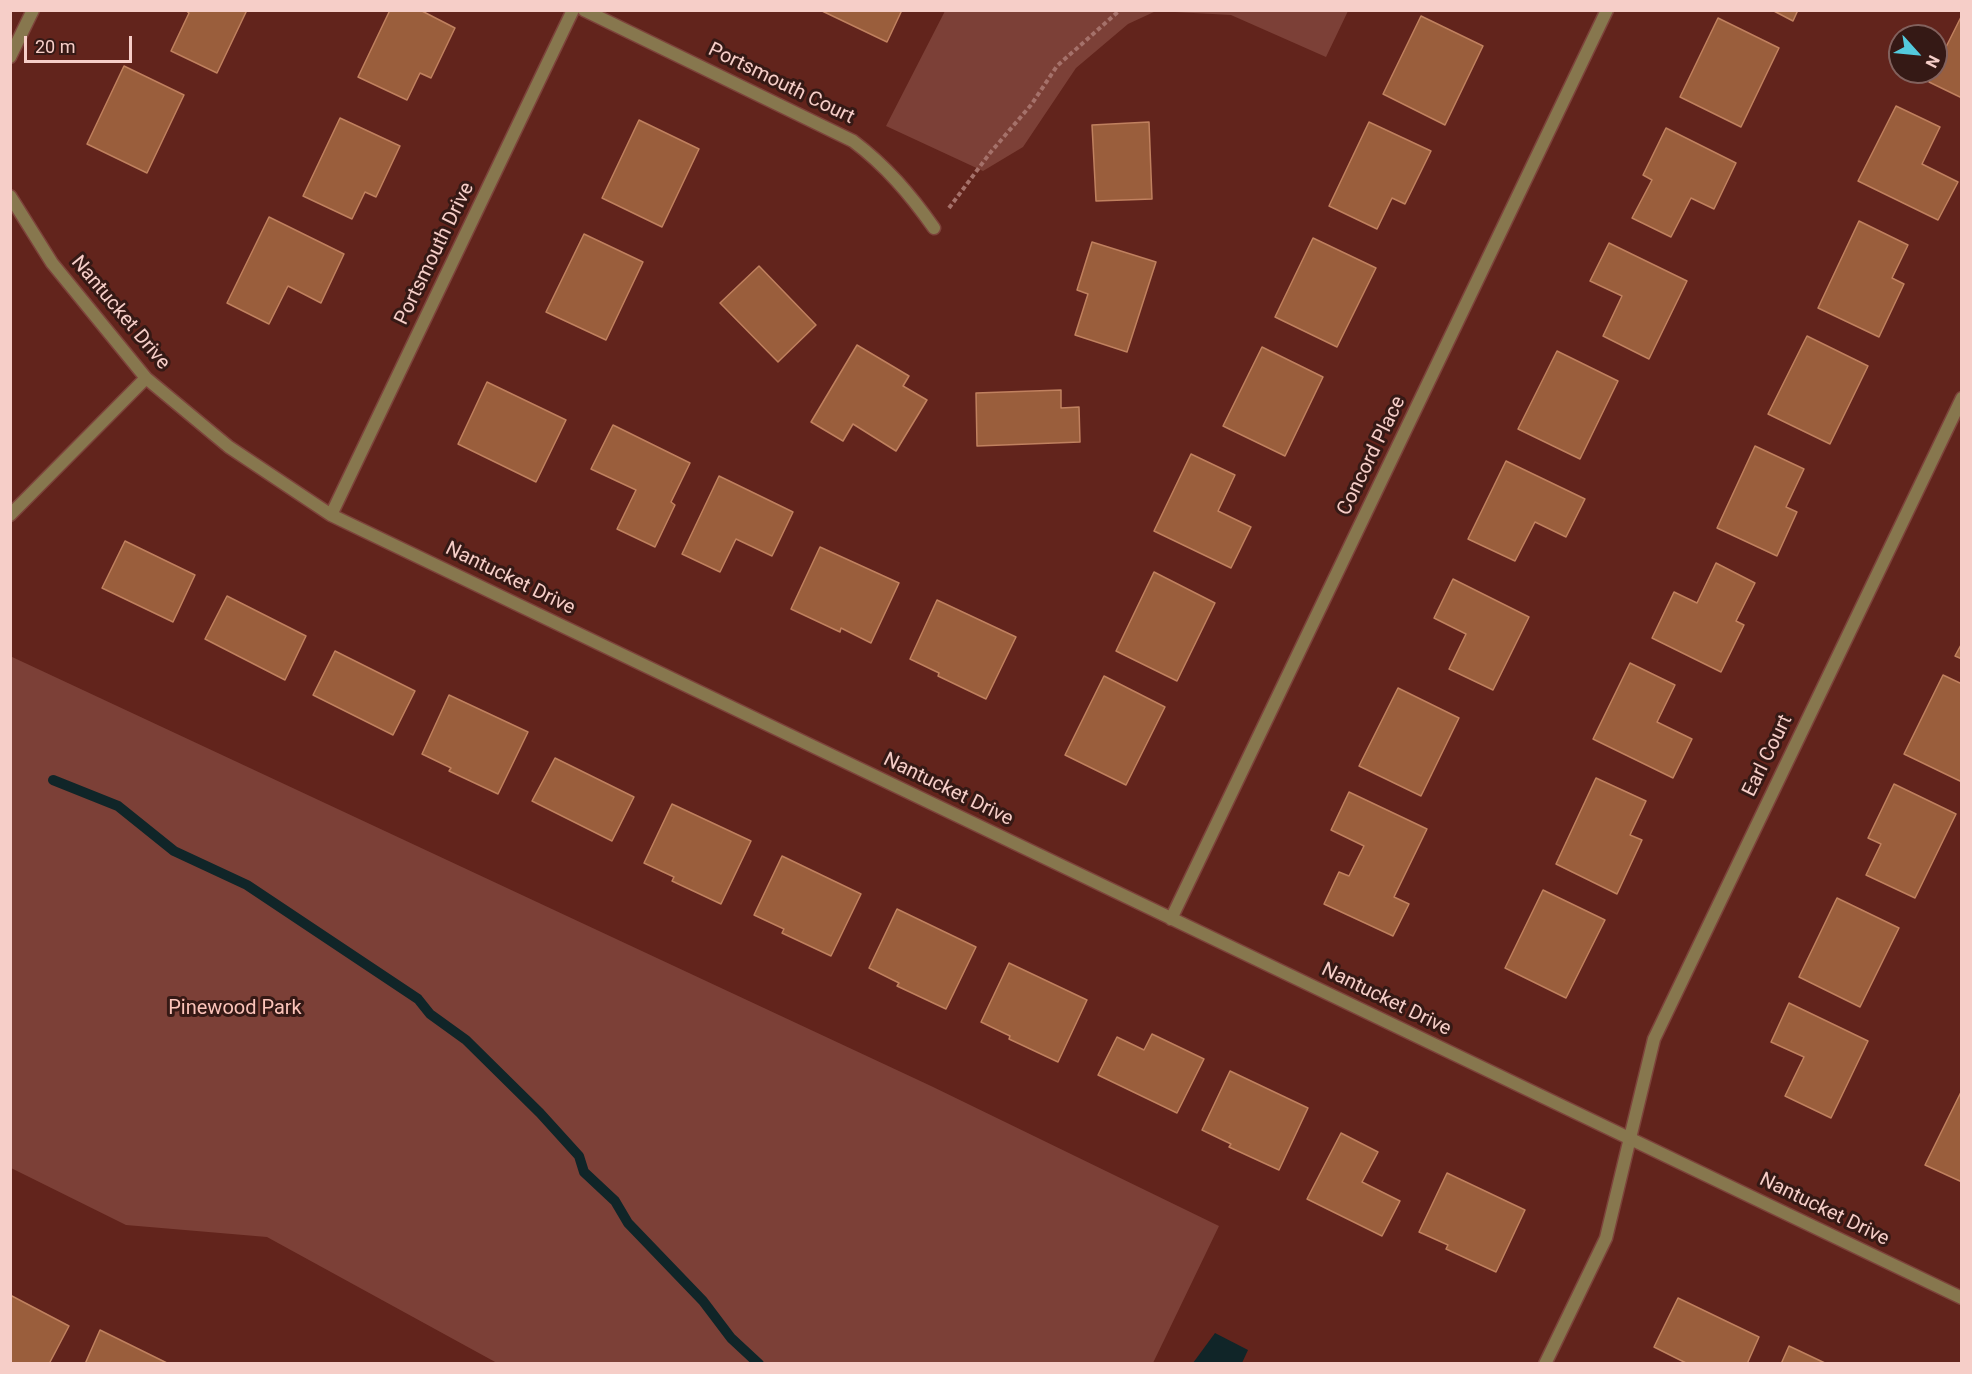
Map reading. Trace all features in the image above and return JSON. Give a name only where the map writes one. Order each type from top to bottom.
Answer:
[{"type":"street","points":[[10,57],[33,10]]},
{"type":"street","name":"Portsmouth Drive","points":[[331,515],[573,10]]},
{"type":"street","name":"Portsmouth Court","points":[[584,10],[853,141],[877,159],[908,191],[934,228]]},
{"type":"street","name":"Concord Place","points":[[1171,919],[1607,10]]},
{"type":"street","name":"Nantucket Drive","points":[[10,195],[52,263],[146,378],[229,447],[331,515],[1962,1298]]},
{"type":"street","points":[[10,515],[146,378]]},
{"type":"street","name":"Earl Court","points":[[1545,1364],[1606,1238],[1654,1039],[1962,398]]},
{"type":"path","points":[[934,228],[990,153],[1031,105],[1057,66],[1120,10]]},
{"type":"green space","points":[[945,10],[1348,11],[1326,57],[1231,15],[1156,11],[1128,24],[1076,68],[1023,147],[983,171],[886,126]]},
{"type":"green space","name":"Pinewood Park","points":[[10,656],[931,1086],[1219,1226],[1153,1363],[497,1363],[267,1237],[126,1225],[11,1168]]},
{"type":"water","points":[[1215,1333],[1248,1350],[1242,1363],[1193,1363]]},
{"type":"building","points":[[185,10],[247,10],[217,73],[171,51],[189,13]]},
{"type":"building","points":[[390,10],[420,10],[455,28],[431,78],[420,73],[407,100],[358,77]]},
{"type":"building","points":[[820,10],[902,10],[887,42]]},
{"type":"building","points":[[1772,10],[1798,10],[1793,21]]},
{"type":"building","points":[[1962,15],[1962,98],[1933,84],[1948,84],[1948,43]]},
{"type":"building","points":[[1421,16],[1483,46],[1445,125],[1383,94]]},
{"type":"building","points":[[1718,18],[1779,48],[1741,127],[1680,97]]},
{"type":"building","points":[[124,66],[184,95],[147,173],[87,144]]},
{"type":"building","points":[[1896,106],[1940,127],[1922,164],[1958,182],[1938,220],[1858,181]]},
{"type":"building","points":[[340,118],[400,146],[376,197],[365,192],[352,219],[303,196]]},
{"type":"building","points":[[639,120],[699,149],[662,227],[602,198]]},
{"type":"building","points":[[1149,122],[1152,199],[1096,201],[1092,125]]},
{"type":"building","points":[[1369,122],[1431,151],[1405,204],[1392,198],[1377,229],[1329,206]]},
{"type":"building","points":[[1666,128],[1736,163],[1714,209],[1691,198],[1671,237],[1632,218],[1652,180],[1643,175]]},
{"type":"building","points":[[269,217],[344,254],[321,303],[288,286],[269,324],[227,303]]},
{"type":"building","points":[[1859,221],[1908,245],[1892,278],[1904,284],[1879,337],[1818,308]]},
{"type":"building","points":[[584,234],[643,262],[606,340],[546,312]]},
{"type":"building","points":[[1313,238],[1376,268],[1337,347],[1275,317]]},
{"type":"building","points":[[1092,242],[1156,262],[1127,352],[1075,335],[1088,294],[1077,290]]},
{"type":"building","points":[[1609,243],[1687,281],[1649,359],[1603,336],[1622,296],[1590,281]]},
{"type":"building","points":[[759,266],[816,325],[778,362],[720,303]]},
{"type":"building","points":[[1807,336],[1868,366],[1830,444],[1768,414]]},
{"type":"building","points":[[857,345],[909,376],[903,386],[927,400],[896,451],[853,424],[843,441],[811,422]]},
{"type":"building","points":[[1262,347],[1323,377],[1285,456],[1223,426]]},
{"type":"building","points":[[1557,351],[1618,381],[1580,459],[1518,429]]},
{"type":"building","points":[[487,382],[566,420],[536,482],[458,444]]},
{"type":"building","points":[[1061,390],[1061,408],[1079,407],[1080,442],[977,446],[976,393]]},
{"type":"building","points":[[613,425],[690,463],[671,502],[675,505],[655,547],[617,529],[636,490],[591,469]]},
{"type":"building","points":[[1755,446],[1804,469],[1786,507],[1797,512],[1777,556],[1717,528]]},
{"type":"building","points":[[1191,454],[1235,475],[1218,511],[1251,527],[1231,568],[1154,531]]},
{"type":"building","points":[[1506,461],[1585,499],[1566,537],[1535,522],[1515,561],[1468,539]]},
{"type":"building","points":[[719,476],[793,512],[772,556],[736,539],[720,572],[682,554]]},
{"type":"building","points":[[125,541],[195,575],[173,622],[102,588]]},
{"type":"building","points":[[820,547],[899,583],[871,643],[841,628],[840,632],[791,609]]},
{"type":"building","points":[[1716,563],[1755,583],[1736,621],[1744,625],[1721,672],[1652,638],[1674,592],[1697,603]]},
{"type":"building","points":[[1154,572],[1215,603],[1177,681],[1116,651]]},
{"type":"building","points":[[1453,579],[1529,617],[1493,690],[1449,669],[1466,634],[1434,618]]},
{"type":"building","points":[[227,596],[306,636],[285,680],[205,639]]},
{"type":"building","points":[[937,600],[1016,637],[986,699],[938,676],[939,673],[910,659]]},
{"type":"building","points":[[1962,643],[1962,659],[1955,656]]},
{"type":"building","points":[[335,651],[415,691],[393,735],[313,695]]},
{"type":"building","points":[[1630,663],[1675,685],[1657,722],[1692,739],[1673,778],[1593,739]]},
{"type":"building","points":[[1943,675],[1962,684],[1962,782],[1904,754]]},
{"type":"building","points":[[1104,676],[1165,707],[1126,785],[1065,755]]},
{"type":"building","points":[[1398,688],[1459,718],[1421,796],[1359,766]]},
{"type":"building","points":[[449,695],[528,732],[498,794],[449,771],[451,768],[422,754]]},
{"type":"building","points":[[555,758],[634,797],[612,841],[532,801]]},
{"type":"building","points":[[1596,778],[1646,801],[1630,835],[1642,840],[1617,894],[1556,864]]},
{"type":"building","points":[[1894,784],[1956,814],[1915,898],[1866,875],[1881,844],[1868,838]]},
{"type":"building","points":[[1349,792],[1427,829],[1394,897],[1409,904],[1393,936],[1324,904],[1339,872],[1349,876],[1364,846],[1331,830]]},
{"type":"building","points":[[672,804],[751,841],[721,904],[672,881],[674,877],[644,863]]},
{"type":"building","points":[[782,856],[861,894],[831,956],[782,933],[784,929],[754,915]]},
{"type":"building","points":[[1543,890],[1605,920],[1566,998],[1505,968]]},
{"type":"building","points":[[1837,898],[1899,928],[1860,1007],[1799,977]]},
{"type":"building","points":[[897,909],[976,947],[946,1009],[897,986],[899,983],[869,968]]},
{"type":"building","points":[[1009,963],[1087,1000],[1058,1062],[1009,1039],[1010,1036],[981,1022]]},
{"type":"building","points":[[1789,1003],[1868,1041],[1831,1118],[1785,1096],[1804,1057],[1771,1042]]},
{"type":"building","points":[[1152,1034],[1204,1059],[1177,1113],[1098,1075],[1117,1037],[1144,1050]]},
{"type":"building","points":[[1230,1071],[1308,1108],[1279,1170],[1229,1147],[1231,1144],[1202,1130]]},
{"type":"building","points":[[1962,1090],[1962,1182],[1925,1165]]},
{"type":"building","points":[[1341,1133],[1378,1152],[1362,1182],[1400,1201],[1382,1236],[1307,1199]]},
{"type":"building","points":[[1447,1173],[1525,1210],[1496,1272],[1446,1249],[1448,1245],[1419,1232]]},
{"type":"building","points":[[10,1295],[69,1326],[49,1364],[10,1364]]},
{"type":"building","points":[[1678,1298],[1759,1337],[1747,1364],[1688,1364],[1654,1347]]},
{"type":"building","points":[[100,1330],[169,1364],[85,1364]]},
{"type":"building","points":[[1789,1346],[1827,1364],[1781,1364]]},
{"type":"waterway","points":[[53,780],[118,806],[174,851],[247,885],[418,999],[430,1014],[466,1040],[540,1113],[579,1156],[584,1172],[615,1201],[628,1223],[703,1301],[731,1338],[759,1364]]}]
